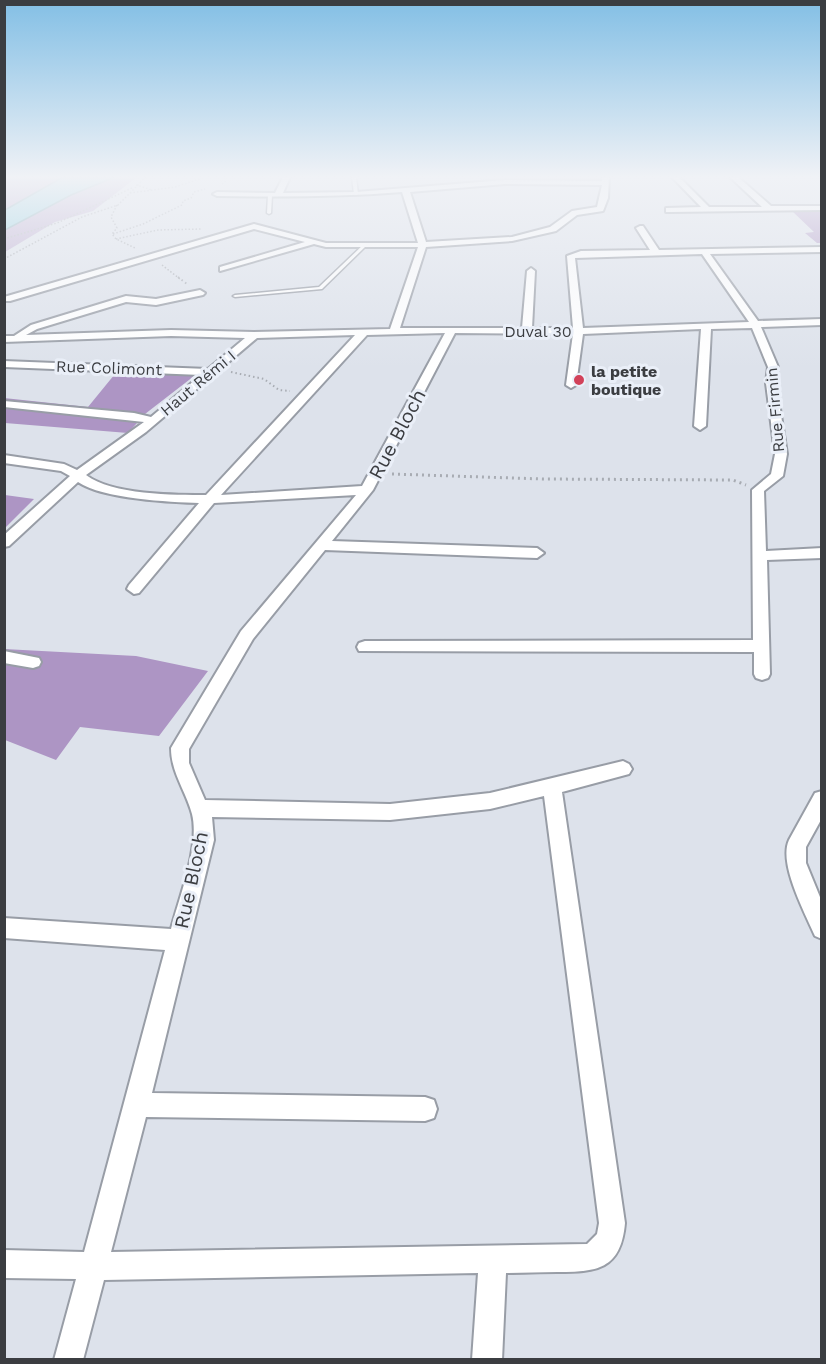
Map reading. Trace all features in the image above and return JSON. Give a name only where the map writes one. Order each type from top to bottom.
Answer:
[{"type":"street","points":[[7,299],[118,265],[210,241]]},
{"type":"street","points":[[309,241],[331,246],[364,246],[487,241]]},
{"type":"street","points":[[394,331],[423,245],[422,241]]},
{"type":"street","points":[[648,241],[656,252]]},
{"type":"street","points":[[223,268],[314,242]]},
{"type":"street","points":[[571,385],[578,331],[571,256],[822,249]]},
{"type":"street","name":"Rue Firmin","points":[[704,251],[755,324],[773,367],[771,383],[781,454],[777,476],[758,490]]},
{"type":"street","points":[[527,330],[531,271]]},
{"type":"street","points":[[9,338],[34,327],[126,299],[156,302],[200,293]]},
{"type":"street","name":"Duval 30","points":[[9,338],[171,333],[254,335],[452,330],[578,331],[822,322]]},
{"type":"street","points":[[700,426],[706,326]]},
{"type":"street","name":"Rue Bloch","points":[[68,1359],[204,840],[204,828],[199,808],[180,763],[180,748],[248,635],[371,482],[452,330]]},
{"type":"street","points":[[134,589],[209,500],[364,332]]},
{"type":"street","name":"Haut Rémi I","points":[[4,543],[78,475],[142,430],[254,335]]},
{"type":"street","name":"Rue Colimont","points":[[4,364],[213,372]]},
{"type":"street","points":[[4,404],[134,416],[153,420]]},
{"type":"street","points":[[4,459],[64,468],[87,483],[156,497],[209,500],[371,482]]},
{"type":"street","points":[[758,490],[762,556],[762,674]]},
{"type":"street","points":[[322,544],[537,553]]},
{"type":"street","points":[[762,556],[822,553]]},
{"type":"street","points":[[365,647],[763,646]]},
{"type":"street","points":[[4,657],[33,662]]},
{"type":"street","points":[[199,808],[390,812],[490,801],[623,769]]},
{"type":"street","points":[[4,1264],[94,1266],[493,1260],[590,1258],[601,1252],[611,1239],[611,1211],[552,786]]},
{"type":"street","points":[[822,799],[796,846],[796,863],[822,929]]},
{"type":"street","points":[[4,928],[178,940]]},
{"type":"street","points":[[136,1106],[425,1109]]},
{"type":"street","points":[[487,1359],[493,1260]]},
{"type":"lane","points":[[235,296],[320,288],[364,246]]},
{"type":"path","points":[[4,259],[38,241]]},
{"type":"path","points":[[213,372],[240,373],[264,379],[279,390],[305,396]]},
{"type":"path","points":[[371,482],[543,479],[733,480],[758,490]]},
{"type":"shaded area","points":[[5,241],[24,241],[5,252]]},
{"type":"shaded area","points":[[119,369],[198,373],[145,414],[128,433],[5,423],[4,398],[88,407]]},
{"type":"shaded area","points":[[4,495],[34,499],[5,528]]},
{"type":"shaded area","points":[[4,649],[136,656],[208,671],[159,736],[80,727],[56,760],[5,740]]},
{"type":"place","name":"la petite boutique","points":[[579,380]]}]
